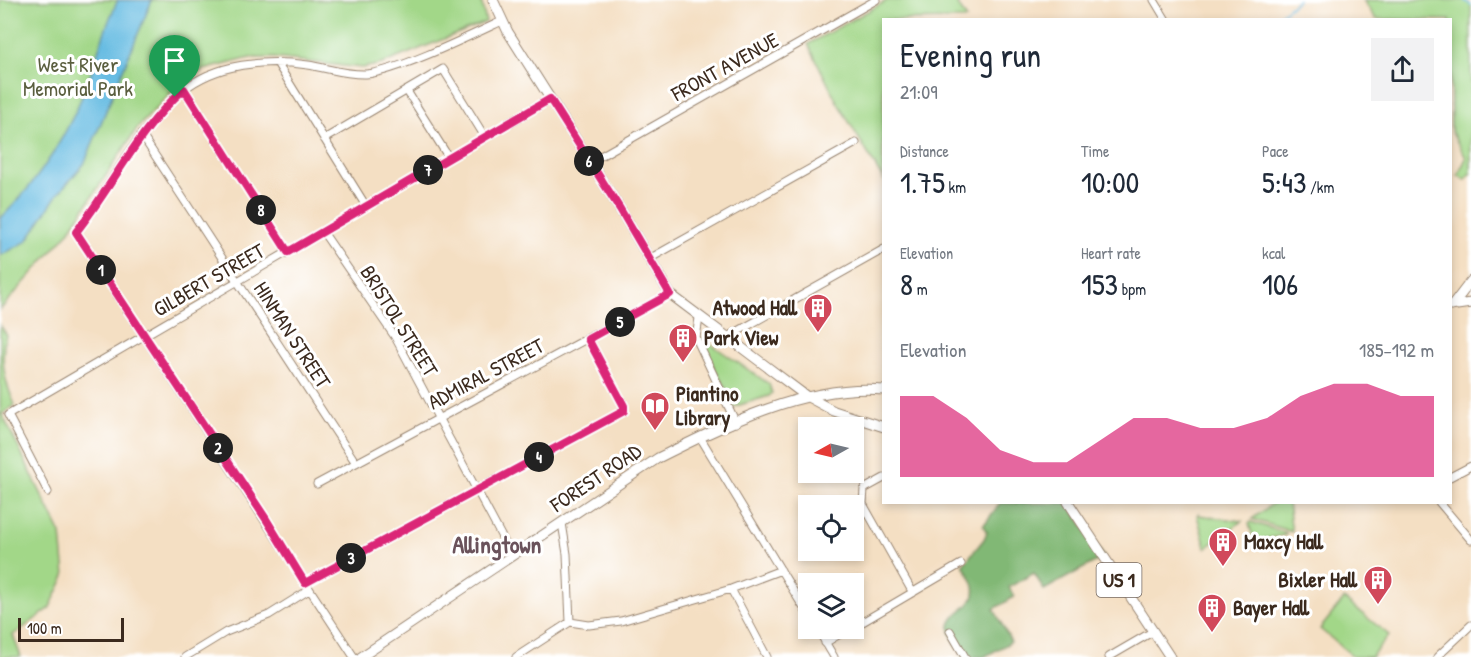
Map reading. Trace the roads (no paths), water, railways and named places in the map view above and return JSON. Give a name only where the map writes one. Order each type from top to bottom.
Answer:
[{"type":"main road","points":[[493,0],[502,21],[670,294],[806,396],[834,411],[882,426]]},
{"type":"main road","points":[[1452,305],[1471,281]]},
{"type":"main road","points":[[1452,306],[1471,303]]},
{"type":"main road","name":"FOREST ROAD","points":[[360,657],[658,458],[700,437],[806,396],[838,389],[882,390]]},
{"type":"main road","name":"US 1","points":[[1069,504],[1170,657]]},
{"type":"street","name":"FRONT AVENUE","points":[[590,162],[876,0]]},
{"type":"street","points":[[1154,0],[1165,18]]},
{"type":"street","points":[[354,657],[307,587],[266,519],[76,232],[141,134],[159,112],[184,89],[214,73],[232,67],[277,63],[353,73],[373,72],[396,66],[502,21]]},
{"type":"street","points":[[277,63],[366,206]]},
{"type":"street","points":[[324,139],[443,69],[485,137]]},
{"type":"street","points":[[184,89],[288,252]]},
{"type":"street","points":[[407,91],[449,158]]},
{"type":"street","name":"GILBERT STREET","points":[[48,492],[8,415],[550,99]]},
{"type":"street","name":"HINMAN STREET","points":[[141,134],[356,463]]},
{"type":"street","points":[[649,259],[856,143]]},
{"type":"street","name":"BRISTOL STREET","points":[[323,232],[395,337],[512,556]]},
{"type":"street","points":[[726,338],[882,250]]},
{"type":"street","name":"ADMIRAL STREET","points":[[317,484],[670,294]]},
{"type":"street","points":[[699,318],[696,338],[736,423]]},
{"type":"street","points":[[185,657],[226,632],[269,615],[307,587],[624,411],[624,406],[588,339]]},
{"type":"street","points":[[700,437],[798,598]]},
{"type":"street","points":[[1452,476],[1471,466]]},
{"type":"street","points":[[882,479],[864,489],[863,504],[913,592]]},
{"type":"street","points":[[1441,504],[1471,540]]},
{"type":"street","points":[[562,523],[567,554],[570,622]]},
{"type":"street","points":[[864,621],[961,564]]},
{"type":"street","points":[[516,657],[570,622],[589,625],[621,621],[731,589],[781,570]]},
{"type":"street","points":[[731,589],[767,657]]},
{"type":"street","points":[[1437,657],[1471,626]]},
{"type":"street","points":[[950,631],[965,657]]},
{"type":"street","points":[[1109,657],[1152,632]]},
{"type":"street","points":[[823,639],[834,657]]},
{"type":"street","points":[[825,643],[832,639]]},
{"type":"water","points":[[118,0],[152,0],[84,164],[57,195],[27,241],[0,256],[0,219],[42,170],[65,133],[91,73],[106,27]]},
{"type":"waterway","points":[[1276,18],[1298,0]]},
{"type":"waterway","points":[[1464,0],[1471,5]]},
{"type":"place","name":"Atwood Hall","points":[[818,334]]},
{"type":"place","name":"Park View","points":[[683,364]]},
{"type":"place","name":"Piantino Library","points":[[655,432]]},
{"type":"place","name":"Maxcy Hall","points":[[1223,568]]},
{"type":"place","name":"Bixler Hall","points":[[1378,606]]},
{"type":"place","name":"Bayer Hall","points":[[1212,634]]},
{"type":"district","name":"Allingtown","points":[[497,545]]},
{"type":"park label","name":"West River Memorial Park","points":[[78,77]]}]
